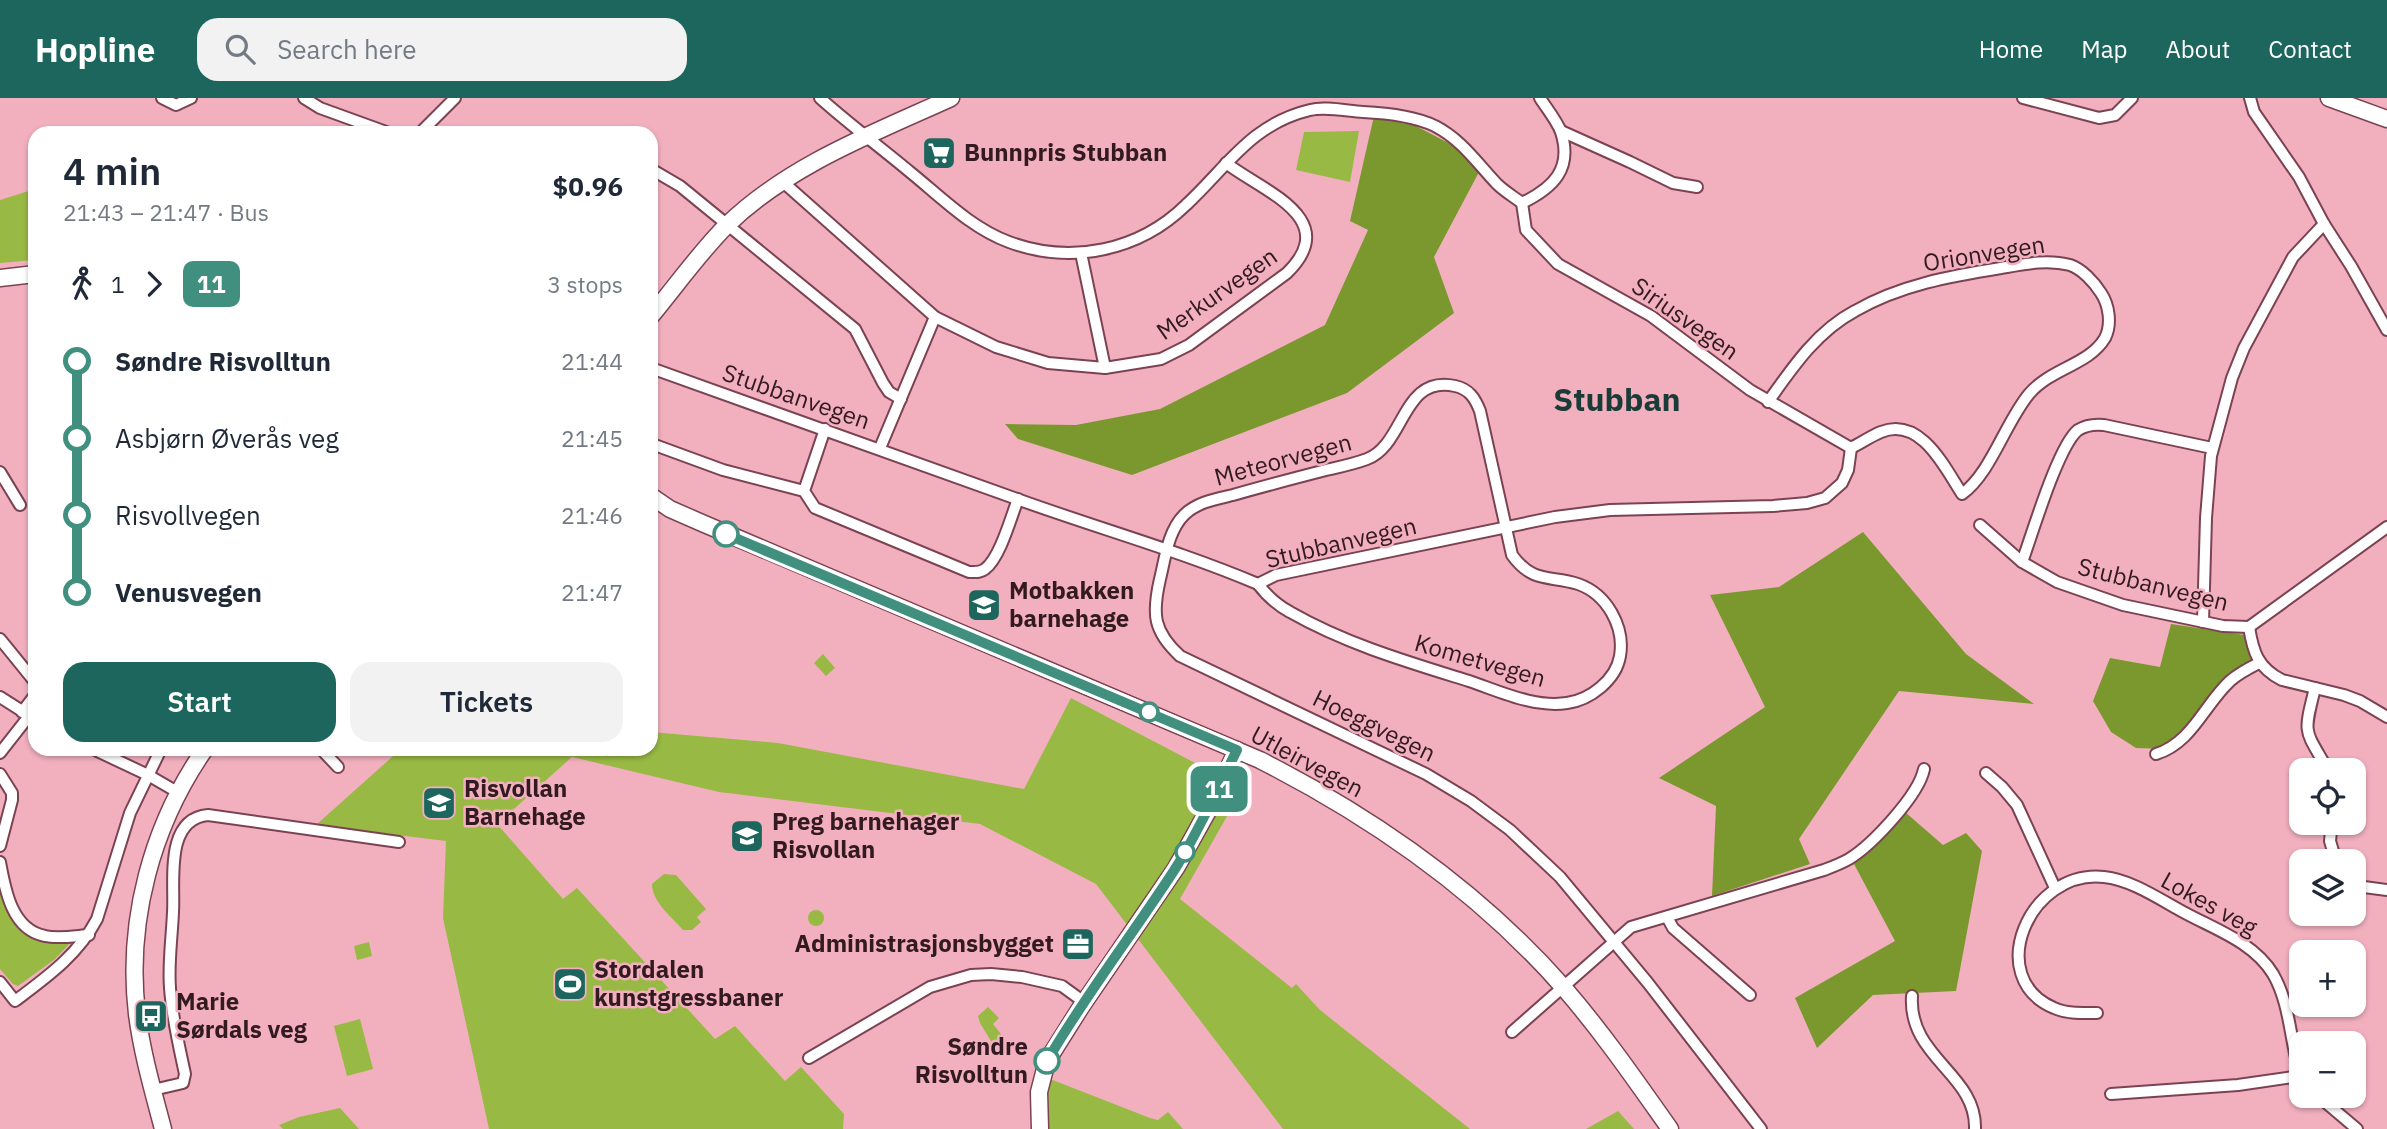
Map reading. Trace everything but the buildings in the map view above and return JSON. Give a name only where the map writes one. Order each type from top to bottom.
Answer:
[{"type":"main road","points":[[658,308],[727,226],[783,182],[817,160],[951,98]]},
{"type":"main road","points":[[2329,98],[2387,119]]},
{"type":"main road","points":[[0,278],[28,275]]},
{"type":"main road","name":"Utleirvegen","points":[[658,501],[670,509],[1237,750],[1322,793],[1402,844],[1491,914],[1534,955],[1613,1049],[1670,1129]]},
{"type":"main road","name":"Utleirvegen","points":[[658,507],[670,509]]},
{"type":"main road","points":[[1040,1129],[1039,1092],[1047,1061],[1176,868],[1209,809],[1237,750]]},
{"type":"main road","points":[[163,1129],[137,1014],[136,936],[152,855],[179,793],[201,756]]},
{"type":"street","points":[[162,98],[176,106],[191,98]]},
{"type":"street","points":[[304,98],[320,108],[370,126]]},
{"type":"street","points":[[427,126],[455,98]]},
{"type":"street","points":[[820,98],[853,128],[867,136],[955,209],[996,237],[1052,253],[1082,253],[1118,246],[1155,230],[1187,205],[1245,143],[1279,121],[1312,109],[1377,113],[1414,119],[1435,126],[1464,146],[1498,186],[1522,203],[1541,194],[1559,175],[1564,154],[1560,131],[1540,98]]},
{"type":"street","points":[[2023,98],[2099,118],[2115,115],[2132,98]]},
{"type":"street","points":[[2250,98],[2254,113],[2299,177],[2387,330]]},
{"type":"street","points":[[1560,131],[1673,183],[1697,187]]},
{"type":"street","name":"Merkurvegen","points":[[783,182],[934,317],[1018,355],[1048,363],[1105,368],[1149,362],[1177,352],[1287,273],[1301,257],[1306,233],[1297,214],[1280,197],[1226,163]]},
{"type":"street","points":[[658,173],[680,186],[855,329],[883,383],[889,392],[901,399]]},
{"type":"street","name":"Siriusvegen","points":[[1522,203],[1525,230],[1558,264],[1651,316],[1768,402],[1851,448]]},
{"type":"street","points":[[2203,622],[2206,518],[2212,448],[2232,379],[2244,348],[2293,257],[2324,224]]},
{"type":"street","points":[[1082,253],[1105,368]]},
{"type":"street","name":"Orionvegen","points":[[1768,402],[1820,337],[1854,311],[1895,292],[1949,276],[2036,262],[2073,266],[2084,274],[2104,298],[2109,314],[2105,337],[2096,349],[2082,360],[2055,372],[2039,383],[2014,414],[1974,485],[1962,494],[1928,444],[1916,434],[1902,430],[1884,430],[1851,448]]},
{"type":"street","points":[[880,448],[934,317]]},
{"type":"street","name":"Stubbanvegen","points":[[658,371],[1167,549],[1258,584],[1276,576],[1555,517],[1609,510],[1807,503],[1825,498],[1842,483],[1848,471],[1851,448]]},
{"type":"street","name":"Meteorvegen","points":[[1167,549],[1182,516],[1201,504],[1367,460],[1377,454],[1392,438],[1413,400],[1430,388],[1447,385],[1467,391],[1477,402],[1505,526]]},
{"type":"street","points":[[2022,562],[2063,452],[2079,430],[2092,424],[2105,425],[2212,448]]},
{"type":"street","points":[[804,491],[825,429]]},
{"type":"street","points":[[658,446],[723,470],[804,491],[816,508],[969,572],[979,572],[987,568],[994,559],[1018,499]]},
{"type":"street","points":[[0,472],[20,505]]},
{"type":"street","name":"Stubbanvegen","points":[[1980,525],[2022,562],[2057,582],[2123,604],[2223,626],[2249,627],[2387,527]]},
{"type":"street","name":"Kometvegen","points":[[1258,584],[1267,596],[1287,611],[1378,652],[1528,701],[1568,703],[1587,697],[1613,674],[1620,659],[1618,626],[1612,611],[1596,594],[1578,584],[1546,579],[1519,565],[1512,555],[1505,526]]},
{"type":"street","name":"Hoeggvegen","points":[[1167,549],[1154,610],[1163,637],[1180,656],[1399,760],[1471,801],[1510,830],[1560,877],[1615,942],[1761,1129]]},
{"type":"street","points":[[2249,627],[2253,650],[2259,663],[2272,675],[2360,701],[2387,717]]},
{"type":"street","points":[[0,639],[28,673]]},
{"type":"street","points":[[2156,754],[2169,750],[2183,739],[2228,682],[2259,663]]},
{"type":"street","points":[[2315,688],[2306,730],[2322,758]]},
{"type":"street","points":[[0,697],[28,715]]},
{"type":"street","points":[[0,752],[28,717]]},
{"type":"street","points":[[108,756],[179,793]]},
{"type":"street","points":[[0,982],[15,1001],[59,968],[89,935],[97,919],[125,826],[158,756]]},
{"type":"street","points":[[328,756],[338,767]]},
{"type":"street","points":[[1512,1032],[1631,927],[1824,870],[1850,859],[1864,848],[1910,798],[1922,778],[1924,769]]},
{"type":"street","points":[[1986,773],[2017,805],[2056,888]]},
{"type":"street","points":[[0,774],[12,793],[12,800],[0,846]]},
{"type":"street","points":[[153,1090],[183,1083],[185,1074],[173,1017],[170,962],[174,852],[187,823],[200,815],[208,814],[399,842]]},
{"type":"street","points":[[0,862],[11,906],[26,928],[47,937],[89,935]]},
{"type":"street","name":"Lokes veg","points":[[2096,1013],[2069,1012],[2052,1007],[2032,992],[2021,971],[2019,949],[2026,923],[2037,904],[2056,888],[2087,877],[2113,878],[2248,947],[2269,968],[2280,990],[2290,1031]]},
{"type":"street","points":[[2366,887],[2387,890]]},
{"type":"street","points":[[1667,917],[1674,928],[1750,995]]},
{"type":"street","points":[[809,1058],[948,979],[990,974],[1022,977],[1062,986],[1084,1002]]},
{"type":"street","points":[[1912,996],[1920,1035],[1931,1053],[1966,1093],[1974,1112],[1975,1129]]},
{"type":"street","name":"Lokes veg","points":[[2111,1094],[2238,1085],[2289,1078]]},
{"type":"street","points":[[2332,1108],[2357,1129]]},
{"type":"green space","points":[[1374,116],[1416,126],[1458,148],[1479,172],[1434,257],[1454,313],[1347,393],[1132,475],[1018,439],[1005,424],[1076,425],[1160,409],[1325,325],[1368,230],[1350,221]]},
{"type":"green space","points":[[1359,131],[1350,182],[1296,170],[1304,132]]},
{"type":"green space","points":[[28,191],[28,261],[0,263],[0,200]]},
{"type":"green space","points":[[1863,532],[1966,654],[2034,704],[1899,691],[1799,839],[1810,864],[1712,896],[1716,806],[1659,778],[1765,707],[1710,595],[1779,587]]},
{"type":"green space","points":[[2171,624],[2245,635],[2253,664],[2186,734],[2165,749],[2136,748],[2111,732],[2093,701],[2110,658],[2160,667]]},
{"type":"green space","points":[[823,654],[835,668],[826,676],[814,663]]},
{"type":"green space","points":[[1071,698],[1243,788],[1180,899],[1292,988],[1296,984],[1320,1010],[1470,1129],[1283,1129],[1096,884],[980,824],[719,792],[572,757],[497,824],[563,899],[577,888],[715,1039],[735,1026],[785,1081],[801,1067],[844,1114],[843,1129],[489,1129],[443,918],[446,841],[316,825],[393,756],[658,756],[658,733],[778,743],[1024,789]]},
{"type":"green space","points":[[1905,812],[1943,845],[1966,833],[1982,851],[1956,991],[1873,995],[1817,1048],[1795,998],[1895,941],[1854,864]]},
{"type":"green space","points":[[664,874],[676,875],[706,909],[697,917],[701,922],[692,930],[683,930],[655,897],[652,884]]},
{"type":"green space","points":[[0,883],[10,915],[21,929],[74,939],[55,959],[18,986],[0,969]]},
{"type":"green space","points":[[816,910],[822,912],[822,924],[816,926],[810,924],[808,918],[810,912]]},
{"type":"green space","points":[[369,942],[372,956],[357,960],[354,946]]},
{"type":"green space","points":[[988,1007],[999,1018],[993,1024],[1004,1038],[994,1046],[978,1016]]},
{"type":"green space","points":[[360,1019],[373,1069],[347,1076],[334,1026]]},
{"type":"green space","points":[[1045,1077],[1150,1118],[1158,1120],[1168,1112],[1183,1129],[1036,1129]]},
{"type":"green space","points":[[340,1108],[359,1129],[283,1129],[279,1125],[299,1117]]},
{"type":"green space","points":[[1618,1111],[1634,1129],[1586,1129]]},
{"type":"bus line","name":"11","points":[[726,534],[1237,750],[1209,809],[1176,868],[1080,1007],[1047,1061]]},
{"type":"place","name":"Bunnpris Stubban","points":[[939,153]]},
{"type":"place","name":"Motbakken barnehage","points":[[984,605]]},
{"type":"place","name":"Risvollan Barnehage","points":[[439,803]]},
{"type":"place","name":"Preg barnehager Risvollan","points":[[747,836]]},
{"type":"place","name":"Administrasjonsbygget","points":[[1078,944]]},
{"type":"place","name":"Stordalen kunstgressbaner","points":[[570,984]]},
{"type":"place","name":"Marie Sørdals veg","points":[[151,1016]]},
{"type":"place","name":"Søndre Risvolltun","points":[[1047,1061]]},
{"type":"district","name":"Stubban","points":[[1617,400]]}]
